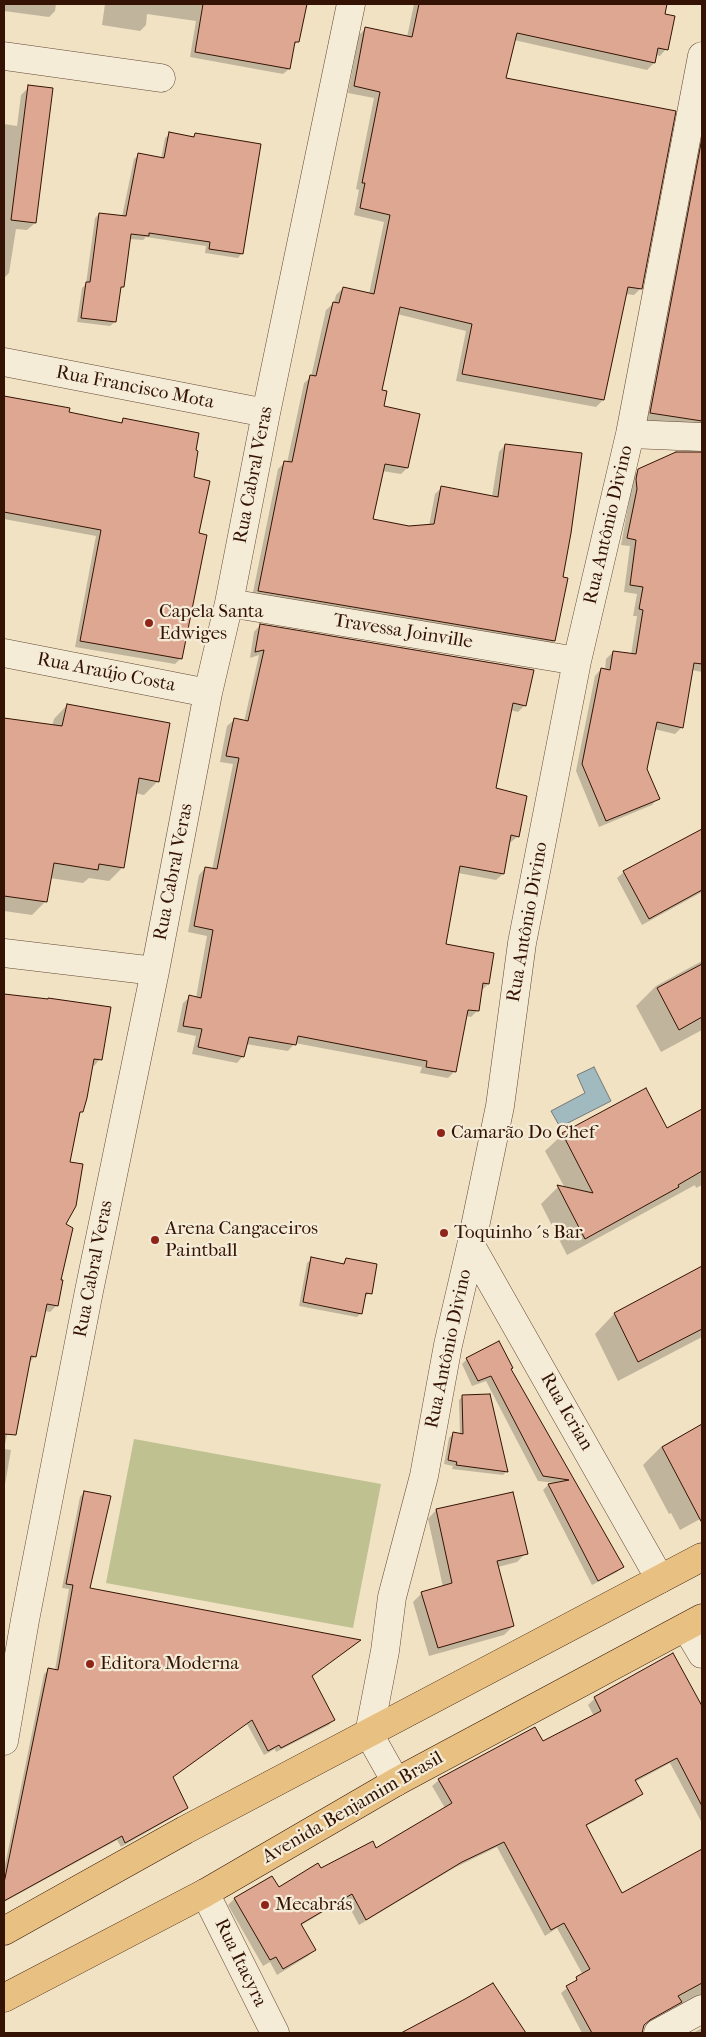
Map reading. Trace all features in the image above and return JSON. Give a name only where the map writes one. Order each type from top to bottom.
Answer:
[{"type":"main road","points":[[4,1932],[185,1830],[702,1557]]},
{"type":"main road","name":"Avenida Benjamim Brasil","points":[[4,1998],[205,1892],[396,1782],[694,1622]]},
{"type":"street","name":"Rua Cabral Veras","points":[[4,1741],[25,1620],[89,1291],[155,971],[208,693],[230,603],[266,413],[351,4]]},
{"type":"street","points":[[4,56],[161,78]]},
{"type":"street","name":"Rua Antônio Divino","points":[[369,1734],[385,1651],[392,1597],[424,1476],[448,1345],[500,1106],[522,943],[577,661],[630,434],[702,56]]},
{"type":"street","name":"Rua Francisco Mota","points":[[4,362],[266,413]]},
{"type":"street","points":[[630,434],[702,437]]},
{"type":"street","name":"Travessa Joinville","points":[[230,603],[577,661]]},
{"type":"street","name":"Rua Araújo Costa","points":[[4,653],[208,693]]},
{"type":"street","points":[[4,953],[155,971]]},
{"type":"street","name":"Rua Icrian","points":[[471,1246],[660,1579]]},
{"type":"street","points":[[694,1622],[702,1654]]},
{"type":"street","points":[[369,1734],[396,1782]]},
{"type":"street","name":"Rua Itacyra","points":[[205,1892],[275,2033]]},
{"type":"street","points":[[658,2033],[702,2010]]},
{"type":"green space","points":[[134,1439],[381,1484],[353,1628],[106,1583]]},
{"type":"water","points":[[594,1067],[611,1101],[560,1127],[551,1111],[585,1093],[577,1075]]},
{"type":"building","points":[[203,4],[307,4],[299,42],[295,42],[290,69],[195,52]]},
{"type":"building","points":[[419,4],[667,4],[665,14],[675,16],[668,50],[658,48],[655,63],[517,33],[506,78],[676,111],[642,289],[628,287],[604,400],[462,374],[472,324],[400,307],[382,390],[387,391],[384,406],[420,414],[408,468],[385,464],[373,519],[409,526],[434,524],[441,486],[498,497],[505,444],[582,453],[563,577],[568,578],[555,641],[258,591],[284,461],[292,462],[310,375],[316,376],[333,302],[339,303],[343,287],[374,294],[390,215],[360,208],[365,183],[362,183],[380,92],[354,86],[365,27],[412,37]]},
{"type":"building","points":[[28,85],[53,88],[36,223],[11,220]]},
{"type":"building","points":[[169,132],[194,137],[195,133],[261,144],[243,254],[209,249],[210,242],[149,233],[149,236],[131,234],[124,287],[121,287],[116,322],[81,318],[86,282],[90,282],[99,213],[126,216],[138,153],[164,158]]},
{"type":"building","points":[[702,138],[702,421],[650,413]]},
{"type":"building","points":[[4,396],[70,408],[69,412],[122,423],[123,418],[199,433],[194,477],[210,481],[199,533],[207,535],[182,659],[80,641],[101,530],[4,512]]},
{"type":"building","points":[[676,452],[702,452],[702,664],[694,663],[683,728],[657,722],[647,769],[660,799],[606,821],[582,764],[601,668],[610,670],[613,651],[636,654],[643,610],[639,609],[643,587],[630,585],[636,540],[627,538],[637,489],[636,479],[638,469]]},
{"type":"building","points":[[260,624],[534,670],[526,706],[513,703],[496,788],[527,796],[519,837],[511,835],[504,874],[460,866],[446,944],[494,953],[489,984],[483,983],[479,1011],[468,1010],[456,1072],[426,1067],[427,1061],[298,1036],[296,1045],[249,1037],[244,1057],[198,1047],[202,1029],[183,1026],[189,995],[201,998],[213,930],[194,926],[205,867],[217,869],[239,758],[226,756],[234,718],[248,721],[264,650],[255,652]]},
{"type":"building","points":[[67,704],[170,723],[159,782],[139,778],[124,868],[99,864],[98,870],[54,863],[47,902],[4,896],[4,718],[62,726]]},
{"type":"building","points":[[702,829],[702,890],[649,919],[623,871]]},
{"type":"building","points":[[702,964],[702,1017],[679,1030],[657,988]]},
{"type":"building","points":[[4,994],[111,1007],[102,1060],[94,1059],[87,1098],[83,1112],[80,1112],[70,1162],[83,1164],[76,1206],[66,1224],[73,1228],[61,1280],[63,1280],[58,1306],[47,1304],[36,1357],[31,1356],[16,1435],[4,1434]]},
{"type":"building","points":[[646,1088],[667,1128],[702,1109],[702,1171],[678,1185],[679,1187],[585,1239],[557,1185],[593,1193],[562,1133]]},
{"type":"building","points":[[311,1257],[344,1264],[346,1258],[377,1264],[372,1294],[366,1293],[362,1314],[303,1302]]},
{"type":"building","points":[[702,1266],[702,1329],[638,1362],[614,1313]]},
{"type":"building","points":[[499,1341],[513,1368],[511,1369],[624,1567],[598,1581],[548,1484],[569,1480],[543,1476],[491,1376],[478,1381],[466,1358]]},
{"type":"building","points":[[490,1394],[508,1472],[456,1465],[457,1462],[448,1460],[453,1432],[463,1434],[462,1395]]},
{"type":"building","points":[[702,1424],[702,1523],[662,1447]]},
{"type":"building","points":[[84,1491],[111,1496],[90,1588],[361,1640],[312,1676],[335,1720],[281,1748],[279,1745],[268,1751],[252,1720],[173,1777],[188,1808],[125,1843],[122,1836],[4,1901],[4,1883],[48,1668],[58,1670],[73,1585],[66,1584]]},
{"type":"building","points":[[513,1492],[528,1554],[497,1561],[514,1626],[438,1648],[421,1592],[452,1583],[436,1509]]},
{"type":"building","points":[[673,1653],[702,1706],[702,1806],[677,1758],[635,1780],[643,1794],[586,1825],[622,1893],[702,1849],[702,1983],[678,1996],[682,2002],[650,2020],[644,2025],[642,2033],[592,2033],[566,1986],[577,1980],[576,1977],[590,1969],[564,1923],[551,1930],[504,1842],[462,1862],[366,1920],[352,1894],[301,1924],[316,1950],[283,1969],[276,1957],[270,1960],[234,1898],[272,1876],[279,1887],[318,1863],[321,1868],[373,1841],[376,1848],[452,1803],[438,1779],[535,1727],[543,1741],[601,1711],[594,1697]]},
{"type":"building","points":[[493,1983],[526,2033],[401,2033],[465,1999]]},
{"type":"place","name":"Capela Santa Edwiges","points":[[149,623]]},
{"type":"place","name":"Camarão Do Chef","points":[[441,1133]]},
{"type":"place","name":"Toquinho´s Bar","points":[[444,1233]]},
{"type":"place","name":"Arena Cangaceiros Paintball","points":[[155,1240]]},
{"type":"place","name":"Editora Moderna","points":[[90,1664]]},
{"type":"place","name":"Mecabrás","points":[[265,1905]]}]
